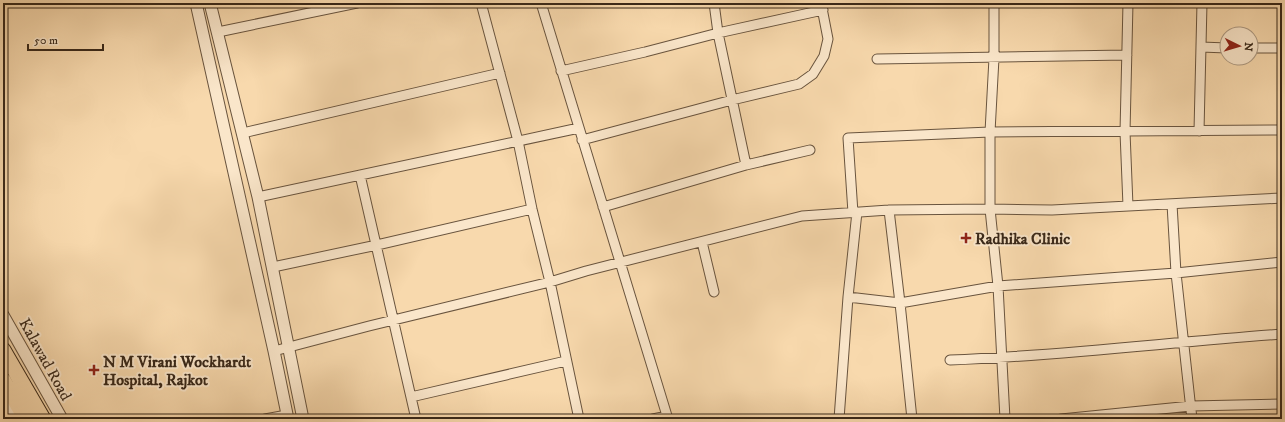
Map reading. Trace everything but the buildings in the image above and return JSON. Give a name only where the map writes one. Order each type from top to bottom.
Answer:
[{"type":"main road","points":[[3,350],[44,419]]},
{"type":"main road","points":[[3,380],[26,419]]},
{"type":"street","points":[[196,3],[274,351],[287,417],[265,419]]},
{"type":"street","points":[[210,3],[258,197],[303,419]]},
{"type":"street","points":[[218,32],[356,3]]},
{"type":"street","points":[[481,3],[518,141],[579,419]]},
{"type":"street","points":[[541,3],[668,417],[654,419]]},
{"type":"street","points":[[714,3],[718,32],[746,165]]},
{"type":"street","points":[[994,3],[994,58],[990,132],[990,209],[998,286],[1005,419]]},
{"type":"street","points":[[1128,3],[1125,132],[1128,206]]},
{"type":"street","points":[[1199,131],[1202,3]]},
{"type":"street","points":[[561,71],[645,52],[822,6],[828,39],[824,56],[813,74],[800,84],[732,100],[582,140]]},
{"type":"street","points":[[1201,48],[1219,48]]},
{"type":"street","points":[[1259,48],[1282,48]]},
{"type":"street","points":[[877,59],[1127,56]]},
{"type":"street","points":[[243,133],[500,74]]},
{"type":"street","points":[[258,197],[579,128]]},
{"type":"street","points":[[839,419],[855,212],[848,138],[990,132],[1282,130]]},
{"type":"street","points":[[603,207],[746,165],[810,150]]},
{"type":"street","points":[[360,175],[416,419]]},
{"type":"street","points":[[274,351],[550,282],[802,216],[889,210],[1052,210],[1282,198]]},
{"type":"street","points":[[1172,204],[1176,273],[1192,419]]},
{"type":"street","points":[[273,266],[377,245],[532,209]]},
{"type":"street","points":[[889,210],[912,419]]},
{"type":"street","points":[[702,242],[714,292]]},
{"type":"street","points":[[848,297],[900,303],[998,286],[1176,273],[1282,262]]},
{"type":"street","name":"Kalawad Road","points":[[3,315],[62,419]]},
{"type":"street","points":[[950,360],[1002,358],[1184,341],[1282,334]]},
{"type":"street","points":[[411,397],[566,361]]},
{"type":"street","points":[[3,404],[12,419]]},
{"type":"street","points":[[1061,419],[1191,406],[1282,404]]},
{"type":"place","name":"Radhika Clinic","points":[[966,238]]},
{"type":"place","name":"N M Virani Wockhardt Hospital, Rajkot","points":[[94,370]]}]
